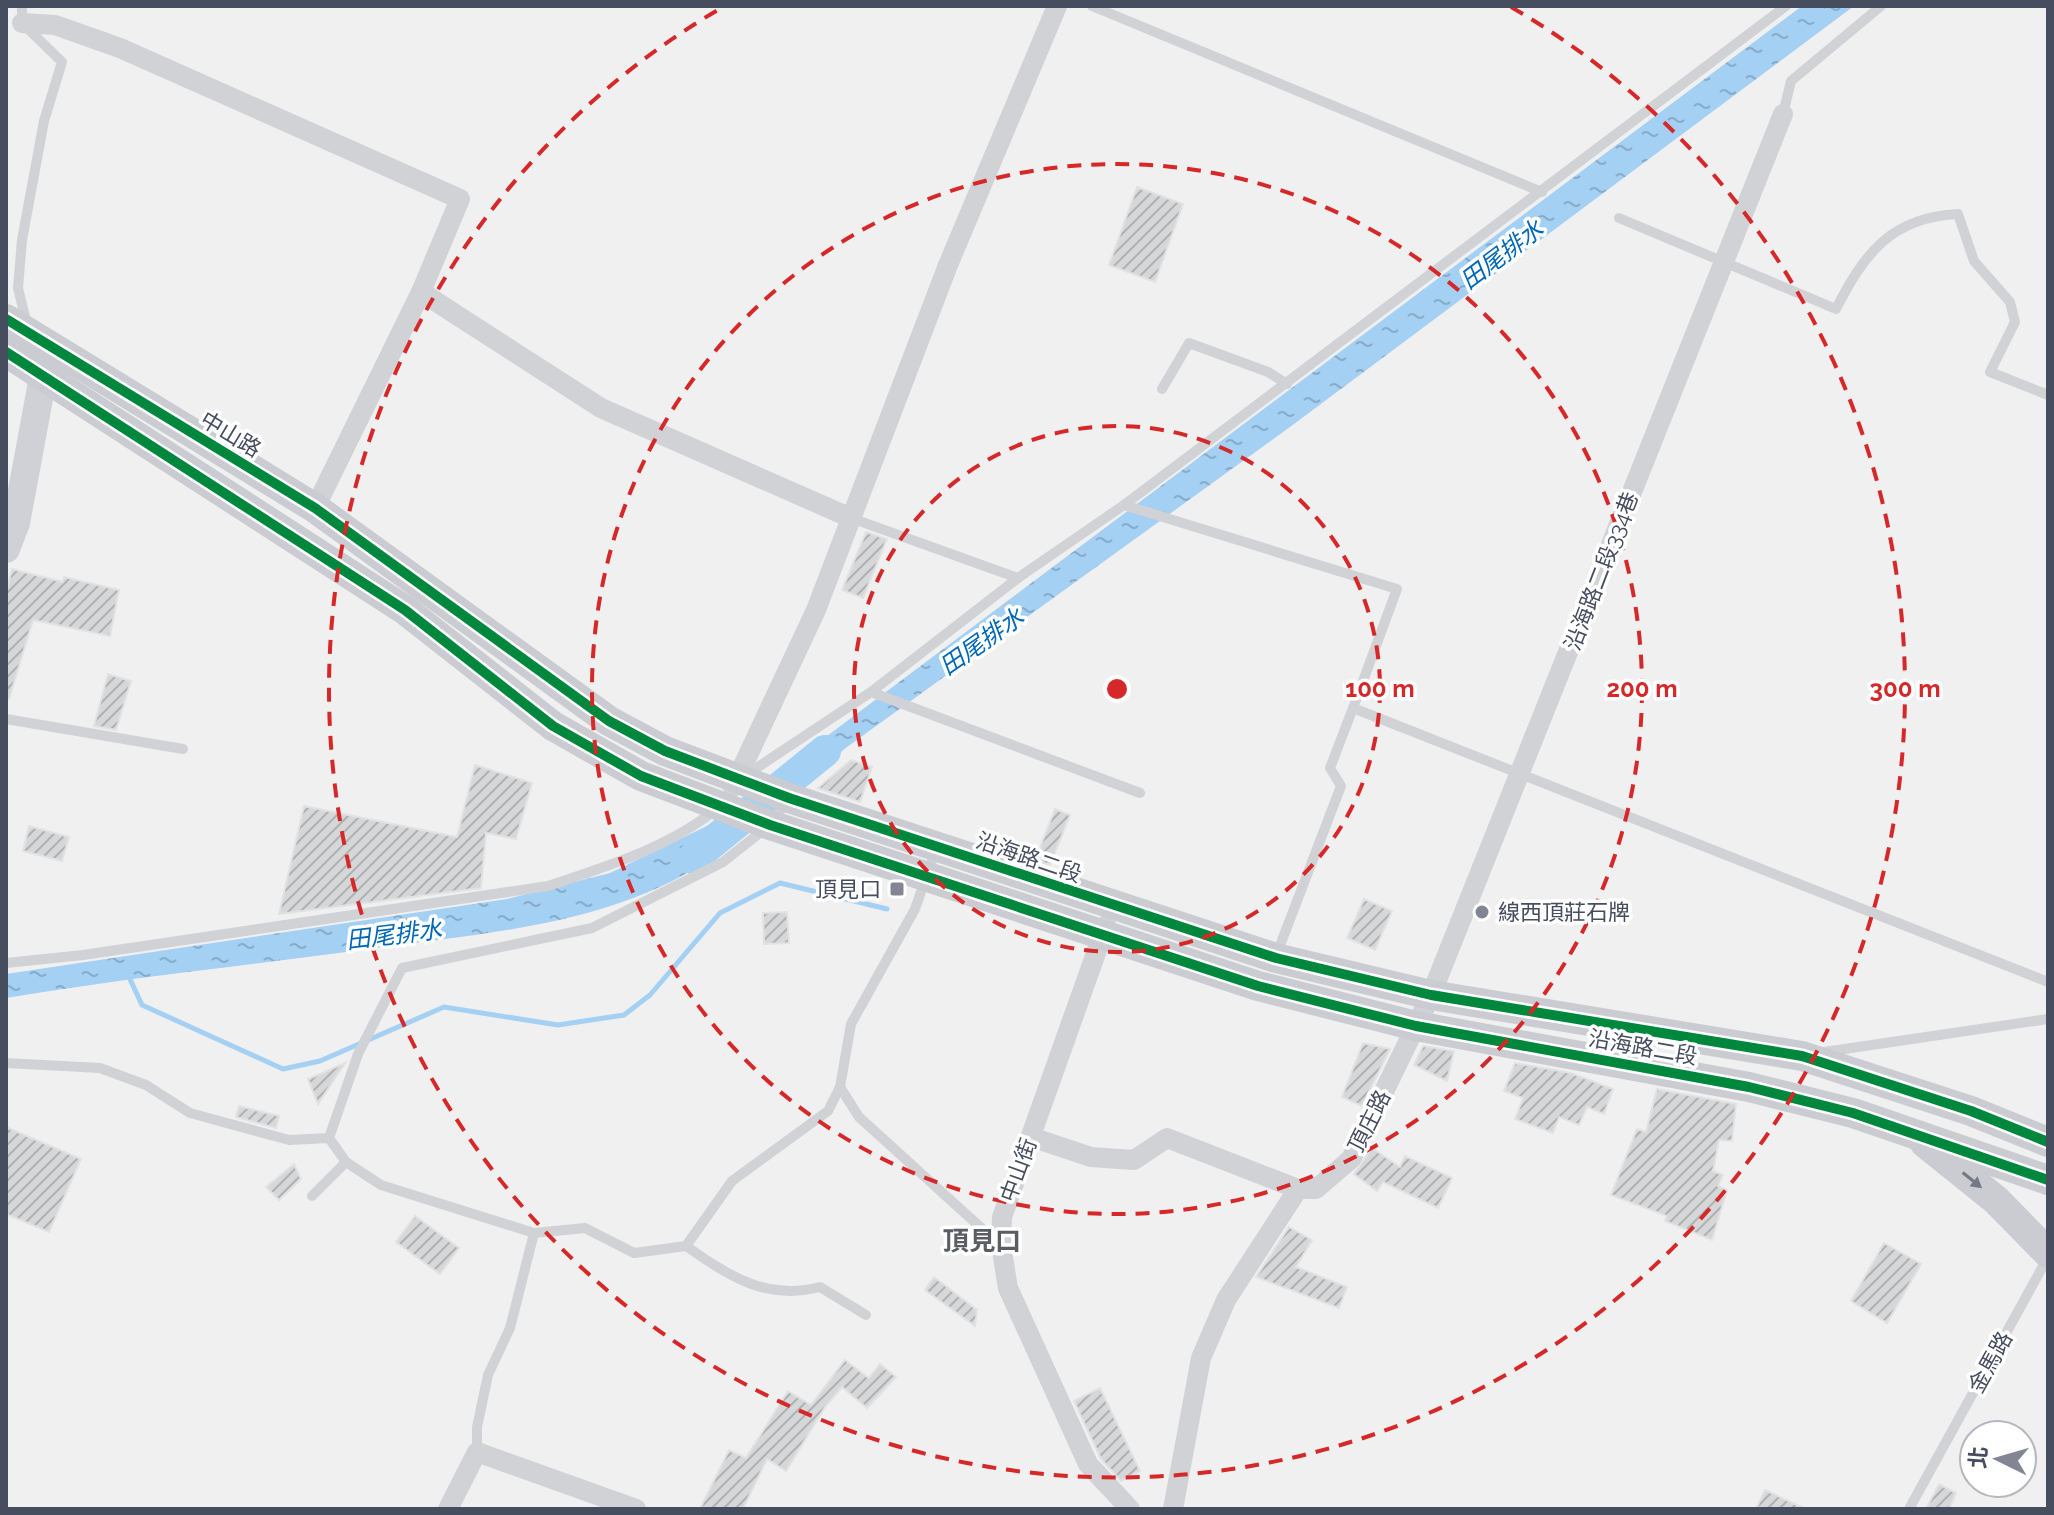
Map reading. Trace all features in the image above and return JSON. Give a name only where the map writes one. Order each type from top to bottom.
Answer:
[{"type":"main road","name":"中山路","points":[[26,349],[315,508],[609,721],[665,751],[738,779]]},
{"type":"main road","points":[[26,349],[405,610],[553,726],[641,776],[720,807]]},
{"type":"main road","name":"沿海路二段","points":[[738,779],[1112,906],[1276,958],[1431,995],[1802,1056],[1971,1111],[2048,1142]]},
{"type":"main road","name":"沿海路二段","points":[[720,807],[1102,937],[1258,986],[1416,1026],[1749,1087],[1911,1132],[2048,1180]]},
{"type":"main road","points":[[1911,1132],[1996,1200],[2048,1255]]},
{"type":"street","points":[[720,807],[738,779],[816,610],[948,265],[1057,6]]},
{"type":"street","points":[[22,15],[120,48],[460,199],[421,292],[315,508]]},
{"type":"street","name":"沿海路二段334巷","points":[[1416,1026],[1522,773],[1783,114]]},
{"type":"street","points":[[421,292],[601,408],[851,518]]},
{"type":"street","points":[[9,531],[26,349]]},
{"type":"street","name":"中山街","points":[[1112,906],[1002,1217],[1001,1245],[1008,1288],[1088,1464],[1130,1509]]},
{"type":"street","name":"頂庄路","points":[[1298,1189],[1316,1189],[1351,1159],[1416,1026]]},
{"type":"street","points":[[1031,1137],[1091,1157],[1134,1160],[1167,1138],[1298,1189],[1226,1300],[1201,1358],[1173,1509]]},
{"type":"street","points":[[448,1509],[477,1452],[636,1509]]},
{"type":"lane","points":[[1092,6],[1542,192]]},
{"type":"lane","points":[[738,779],[871,692],[1018,578],[1124,505],[1287,384],[1786,6]]},
{"type":"lane","points":[[1783,114],[1791,81],[1881,6]]},
{"type":"lane","points":[[22,15],[62,62],[44,121],[22,240],[18,288],[26,349]]},
{"type":"lane","points":[[1619,218],[1723,259],[1836,309],[1863,261],[1886,235],[1915,224],[1958,214],[1974,261],[2010,302],[2015,322],[1990,372],[2048,395]]},
{"type":"lane","points":[[1162,389],[1189,343],[1268,372],[1287,384]]},
{"type":"lane","points":[[1124,505],[1397,589],[1330,768],[1341,786],[1276,958]]},
{"type":"lane","points":[[851,518],[1018,578]]},
{"type":"lane","points":[[871,692],[1140,793]]},
{"type":"lane","points":[[1353,708],[2048,982]]},
{"type":"lane","points":[[6,719],[183,749]]},
{"type":"lane","points":[[329,1138],[358,1054],[402,968],[592,928],[723,862],[770,825],[789,798]]},
{"type":"lane","points":[[6,963],[83,955],[548,886],[602,868],[692,829],[720,807]]},
{"type":"lane","points":[[686,1246],[732,1181],[828,1111],[840,1087],[851,1024],[915,909],[937,847]]},
{"type":"lane","points":[[1802,1056],[2048,1019]]},
{"type":"lane","points":[[6,1063],[100,1068],[146,1085],[190,1113],[289,1140],[329,1138]]},
{"type":"lane","points":[[840,1087],[859,1117],[1001,1245]]},
{"type":"lane","points":[[329,1138],[346,1162],[381,1185],[534,1233],[585,1228],[634,1253],[686,1246],[728,1275],[793,1294],[820,1287],[866,1315]]},
{"type":"lane","points":[[312,1196],[346,1162]]},
{"type":"lane","points":[[477,1452],[477,1427],[488,1375],[510,1328],[534,1233]]},
{"type":"lane","name":"金馬路","points":[[1909,1509],[2048,1255]]},
{"type":"water","points":[[1802,6],[1854,6],[1290,427],[847,747],[804,782],[779,772]]},
{"type":"water","points":[[709,825],[738,836],[700,865],[656,889],[560,920],[510,930],[6,998],[6,974],[507,899],[610,873]]},
{"type":"building","points":[[1137,187],[1183,204],[1155,282],[1109,265]]},
{"type":"building","points":[[866,532],[887,539],[863,598],[842,590]]},
{"type":"building","points":[[12,569],[63,582],[64,577],[119,590],[110,636],[33,620],[9,699],[6,699],[6,593]]},
{"type":"building","points":[[108,674],[131,681],[116,730],[94,726]]},
{"type":"building","points":[[851,760],[872,767],[860,802],[818,788]]},
{"type":"building","points":[[475,765],[532,783],[516,839],[486,833],[481,888],[279,914],[304,806],[457,837]]},
{"type":"building","points":[[1055,809],[1070,815],[1050,865],[1035,860]]},
{"type":"building","points":[[29,826],[69,837],[62,861],[23,851]]},
{"type":"building","points":[[1364,899],[1392,911],[1375,950],[1347,938]]},
{"type":"building","points":[[787,912],[789,943],[764,944],[763,913]]},
{"type":"building","points":[[1363,1043],[1390,1049],[1362,1106],[1342,1097]]},
{"type":"building","points":[[1423,1046],[1454,1051],[1447,1081],[1414,1065]]},
{"type":"building","points":[[345,1063],[318,1104],[308,1079]]},
{"type":"building","points":[[1515,1063],[1571,1073],[1613,1089],[1604,1114],[1587,1107],[1579,1125],[1559,1117],[1553,1133],[1515,1119],[1523,1098],[1504,1091]]},
{"type":"building","points":[[1657,1089],[1736,1104],[1732,1141],[1719,1140],[1713,1171],[1723,1175],[1718,1186],[1727,1190],[1712,1240],[1665,1221],[1667,1216],[1611,1195],[1637,1129],[1646,1132]]},
{"type":"building","points":[[239,1106],[279,1116],[276,1128],[236,1117]]},
{"type":"building","points":[[6,1127],[81,1159],[49,1232],[6,1214]]},
{"type":"building","points":[[1372,1148],[1400,1167],[1405,1156],[1452,1178],[1438,1208],[1383,1182],[1377,1191],[1354,1174]]},
{"type":"building","points":[[294,1164],[301,1179],[279,1200],[266,1187]]},
{"type":"building","points":[[415,1216],[459,1248],[440,1274],[396,1242]]},
{"type":"building","points":[[1289,1227],[1312,1240],[1296,1267],[1347,1287],[1339,1308],[1256,1277]]},
{"type":"building","points":[[1884,1243],[1921,1264],[1887,1323],[1851,1301]]},
{"type":"building","points":[[934,1277],[977,1310],[975,1326],[925,1290]]},
{"type":"building","points":[[845,1360],[869,1378],[880,1364],[896,1377],[867,1408],[842,1387],[825,1407],[786,1471],[767,1459],[743,1509],[700,1509],[729,1450],[746,1458],[788,1391],[811,1405]]},
{"type":"building","points":[[1100,1388],[1140,1471],[1121,1481],[1101,1459],[1074,1401]]},
{"type":"building","points":[[1939,1484],[1956,1493],[1949,1509],[1926,1509]]},
{"type":"building","points":[[1765,1490],[1806,1509],[1756,1509]]},
{"type":"waterway","name":"田尾排水","points":[[693,858],[825,751]]},
{"type":"waterway","points":[[129,977],[142,1005],[283,1069],[320,1061],[444,1007],[558,1025],[624,1015],[650,995],[720,913],[780,883],[887,909]]},
{"type":"cycle path","points":[[6,319],[315,508],[609,721],[665,751],[789,798],[1276,958],[1431,995],[1802,1056],[1971,1111],[2048,1142]]},
{"type":"cycle path","points":[[6,352],[405,610],[553,726],[641,776],[770,825],[1258,986],[1416,1026],[1749,1087],[1853,1113],[2048,1180]]},
{"type":"place","name":"頂見口","points":[[897,889]]},
{"type":"place","name":"線西頂莊石牌","points":[[1482,912]]},
{"type":"district","name":"頂見口","points":[[982,1241]]}]
